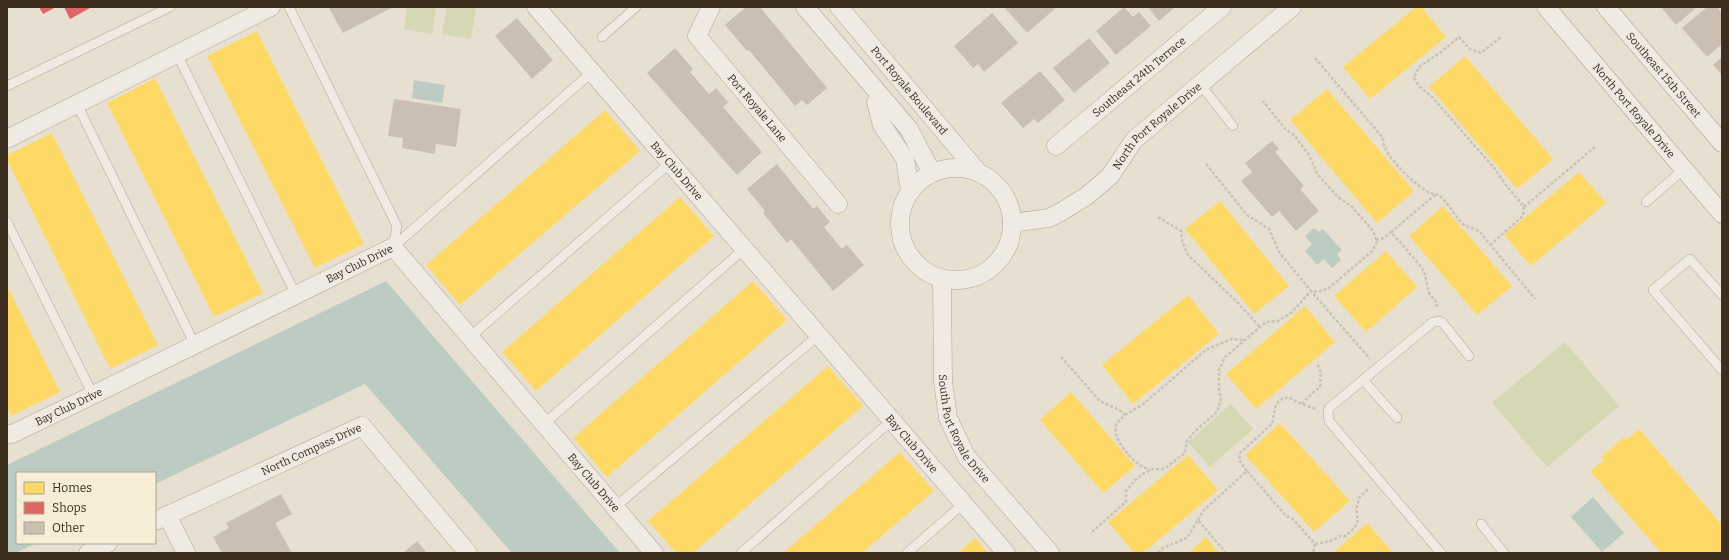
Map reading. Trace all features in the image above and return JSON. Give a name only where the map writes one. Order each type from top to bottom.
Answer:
[{"type":"street","points":[[7,140],[271,7]]},
{"type":"street","name":"Bay Club Drive","points":[[536,7],[1006,553]]},
{"type":"street","name":"Port Royale Lane","points":[[711,7],[697,36],[838,204]]},
{"type":"street","points":[[806,7],[909,129],[921,181]]},
{"type":"street","name":"Port Royale Boulevard","points":[[839,7],[979,173]]},
{"type":"street","name":"Southeast 24th Terrace","points":[[1056,146],[1222,7]]},
{"type":"street","name":"North Port Royale Drive","points":[[1012,223],[1049,218],[1088,195],[1110,176],[1134,140],[1292,7]]},
{"type":"street","name":"North Port Royale Drive","points":[[1546,7],[1722,214]]},
{"type":"street","name":"Southeast 15th Street","points":[[1606,7],[1722,143]]},
{"type":"street","points":[[864,77],[876,102],[909,146],[921,181]]},
{"type":"street","points":[[901,121],[921,104]]},
{"type":"street","points":[[958,168],[972,170],[996,184],[1005,196],[1010,209],[1012,223],[1011,236],[1007,248],[1000,259],[991,268],[980,275],[968,280],[955,281],[942,279],[930,274],[911,258],[904,248],[900,235],[899,223],[905,198],[921,181],[958,168]]},
{"type":"street","name":"Bay Club Drive","points":[[7,434],[12,434],[93,395],[393,246],[654,553]]},
{"type":"street","name":"South Port Royale Drive","points":[[942,279],[943,382],[948,418],[966,456],[1050,553]]},
{"type":"street","name":"North Compass Drive","points":[[161,518],[362,426],[468,553]]},
{"type":"street","points":[[161,518],[186,553]]},
{"type":"street","points":[[88,553],[106,544]]},
{"type":"lane","points":[[7,86],[170,7]]},
{"type":"lane","points":[[289,7],[397,226],[393,246]]},
{"type":"lane","points":[[602,37],[636,7]]},
{"type":"lane","points":[[177,54],[296,295]]},
{"type":"lane","points":[[393,246],[592,72]]},
{"type":"lane","points":[[1200,84],[1233,126]]},
{"type":"lane","points":[[77,104],[195,345]]},
{"type":"lane","points":[[470,337],[670,163]]},
{"type":"lane","points":[[1646,202],[1684,169]]},
{"type":"lane","points":[[7,222],[93,395]]},
{"type":"lane","points":[[544,424],[744,249]]},
{"type":"lane","points":[[1722,295],[1690,259],[1653,290],[1722,370]]},
{"type":"lane","points":[[1440,553],[1329,421],[1328,413],[1329,408],[1433,322],[1442,322],[1469,356]]},
{"type":"lane","points":[[615,507],[818,335]]},
{"type":"lane","points":[[1363,380],[1397,418]]},
{"type":"lane","points":[[741,553],[892,420]]},
{"type":"lane","points":[[907,553],[963,504]]},
{"type":"lane","points":[[1481,524],[1504,553]]},
{"type":"path","points":[[1501,36],[1481,53],[1470,49],[1459,37],[1419,67],[1414,78],[1490,163],[1524,207]]},
{"type":"path","points":[[1315,58],[1383,138],[1382,143],[1406,174],[1430,193],[1440,196],[1464,225],[1474,228],[1535,299]]},
{"type":"path","points":[[1263,101],[1286,130],[1293,134],[1309,155],[1318,175],[1328,188],[1352,207],[1373,231],[1377,242],[1372,251],[1329,288],[1318,292],[1311,291]]},
{"type":"path","points":[[1490,245],[1523,216],[1524,207],[1596,146]]},
{"type":"path","points":[[1206,164],[1247,215],[1269,229],[1279,252],[1377,368]]},
{"type":"path","points":[[1376,240],[1384,238],[1435,194]]},
{"type":"path","points":[[1158,217],[1181,231],[1182,241],[1188,255],[1237,302],[1260,327]]},
{"type":"path","points":[[1391,232],[1424,271],[1429,293],[1437,303],[1437,321]]},
{"type":"path","points":[[1244,340],[1232,339],[1207,349],[1142,405],[1125,415],[1116,424],[1116,434],[1124,449],[1134,461],[1146,469],[1164,469],[1185,453],[1186,441],[1217,412],[1221,399],[1219,388],[1220,370],[1225,357],[1266,322],[1278,321],[1291,313],[1311,291]]},
{"type":"path","points":[[1061,357],[1099,400],[1107,406],[1121,410],[1125,415]]},
{"type":"path","points":[[1302,404],[1311,394],[1320,388],[1321,372],[1317,363]]},
{"type":"path","points":[[1315,544],[1293,519],[1286,516],[1239,460],[1240,453],[1272,424],[1276,404],[1283,398],[1290,398],[1328,413]]},
{"type":"path","points":[[1092,532],[1126,502],[1126,491],[1135,480],[1144,473],[1153,469]]},
{"type":"path","points":[[1158,553],[1163,548],[1187,538],[1204,510],[1247,471]]},
{"type":"path","points":[[1315,544],[1331,541],[1340,536],[1346,536],[1355,527],[1358,521],[1356,510],[1359,498],[1378,479]]},
{"type":"path","points":[[1198,520],[1226,553]]},
{"type":"path","points":[[1313,553],[1315,544]]},
{"type":"green space","points":[[407,7],[436,7],[432,34],[404,29]]},
{"type":"green space","points":[[447,7],[476,7],[471,39],[442,34]]},
{"type":"green space","points":[[1565,342],[1619,406],[1547,467],[1492,403]]},
{"type":"green space","points":[[1231,404],[1253,429],[1210,467],[1188,442]]},
{"type":"shaded area","points":[[414,80],[445,85],[442,103],[412,98]]},
{"type":"shaded area","points":[[1314,228],[1319,232],[1323,229],[1342,250],[1337,254],[1341,260],[1332,268],[1324,259],[1317,265],[1305,251],[1312,244],[1305,236]]},
{"type":"shaded area","points":[[386,281],[620,553],[512,553],[365,384],[156,484],[156,472],[16,472],[16,544],[34,544],[16,553],[7,553],[7,465]]},
{"type":"shaded area","points":[[1593,497],[1624,533],[1602,552],[1571,517]]},
{"type":"building: Homes","points":[[1416,7],[1421,7],[1446,37],[1370,99],[1343,67]]},
{"type":"building: Homes","points":[[257,31],[364,244],[315,268],[207,56]]},
{"type":"building: Homes","points":[[1465,56],[1553,159],[1517,189],[1429,87]]},
{"type":"building: Homes","points":[[155,78],[263,293],[214,317],[107,103]]},
{"type":"building: Homes","points":[[1327,89],[1414,191],[1377,223],[1290,120]]},
{"type":"building: Homes","points":[[605,110],[640,151],[460,305],[426,265]]},
{"type":"building: Homes","points":[[52,133],[158,345],[110,369],[7,160],[7,155]]},
{"type":"building: Homes","points":[[1579,172],[1606,203],[1531,266],[1504,235]]},
{"type":"building: Homes","points":[[680,197],[714,236],[536,391],[502,352]]},
{"type":"building: Homes","points":[[1220,201],[1289,286],[1254,314],[1185,229]]},
{"type":"building: Homes","points":[[1443,206],[1512,286],[1477,315],[1409,236]]},
{"type":"building: Homes","points":[[1386,251],[1417,287],[1366,332],[1334,296]]},
{"type":"building: Homes","points":[[753,281],[787,320],[607,477],[573,438]]},
{"type":"building: Homes","points":[[7,285],[60,392],[11,416],[7,408]]},
{"type":"building: Homes","points":[[1188,295],[1219,334],[1133,404],[1102,365]]},
{"type":"building: Homes","points":[[1305,306],[1335,342],[1256,409],[1226,374]]},
{"type":"building: Homes","points":[[828,366],[863,406],[693,553],[676,553],[648,521]]},
{"type":"building: Homes","points":[[1071,392],[1135,466],[1103,493],[1040,420]]},
{"type":"building: Homes","points":[[1280,423],[1350,501],[1314,532],[1245,455]]},
{"type":"building: Homes","points":[[1639,429],[1722,525],[1722,553],[1661,553],[1590,471],[1604,460],[1601,457],[1624,437],[1626,440]]},
{"type":"building: Homes","points":[[900,452],[934,491],[862,553],[783,553]]},
{"type":"building: Homes","points":[[1188,455],[1218,490],[1143,553],[1134,553],[1108,522]]},
{"type":"building: Homes","points":[[1367,523],[1393,553],[1333,553]]},
{"type":"building: Homes","points":[[1206,537],[1219,553],[1188,553]]},
{"type":"building: Homes","points":[[975,538],[988,553],[958,553]]},
{"type":"building: Shops","points":[[39,7],[56,7],[43,14]]},
{"type":"building: Shops","points":[[64,7],[92,7],[70,19]]},
{"type":"building: Other","points":[[393,7],[343,33],[329,8]]},
{"type":"building: Other","points":[[746,7],[760,7],[827,88],[807,105],[802,100],[795,106],[749,50],[747,51],[725,25]]},
{"type":"building: Other","points":[[1004,7],[1057,7],[1027,33]]},
{"type":"building: Other","points":[[1124,7],[1133,17],[1139,12],[1151,26],[1116,55],[1096,31]]},
{"type":"building: Other","points":[[1148,7],[1175,7],[1159,21]]},
{"type":"building: Other","points":[[1661,7],[1697,7],[1676,25]]},
{"type":"building: Other","points":[[1707,7],[1717,7],[1722,13],[1722,44],[1707,57],[1682,28]]},
{"type":"building: Other","points":[[992,13],[1018,43],[984,72],[978,64],[973,68],[954,46]]},
{"type":"building: Other","points":[[517,18],[553,60],[532,79],[495,36]]},
{"type":"building: Other","points":[[1089,38],[1110,63],[1074,93],[1053,68]]},
{"type":"building: Other","points":[[675,48],[693,69],[690,72],[709,94],[716,88],[728,102],[723,107],[762,152],[737,175],[647,73]]},
{"type":"building: Other","points":[[1722,57],[1722,75],[1713,65]]},
{"type":"building: Other","points":[[1040,71],[1065,100],[1038,123],[1034,119],[1023,128],[1001,103]]},
{"type":"building: Other","points":[[394,99],[461,109],[456,147],[436,144],[435,154],[402,148],[403,138],[388,136]]},
{"type":"building: Other","points":[[1272,141],[1279,149],[1275,152],[1304,186],[1300,189],[1319,211],[1296,231],[1279,211],[1272,217],[1241,181],[1252,172],[1245,163]]},
{"type":"building: Other","points":[[777,164],[813,209],[817,206],[830,222],[824,227],[842,249],[847,245],[864,265],[833,291],[791,239],[787,243],[763,213],[765,211],[747,189]]},
{"type":"building: Other","points":[[281,494],[292,514],[275,523],[292,553],[222,553],[213,537],[229,528],[226,523]]},
{"type":"building: Other","points":[[417,541],[427,553],[403,553]]}]
